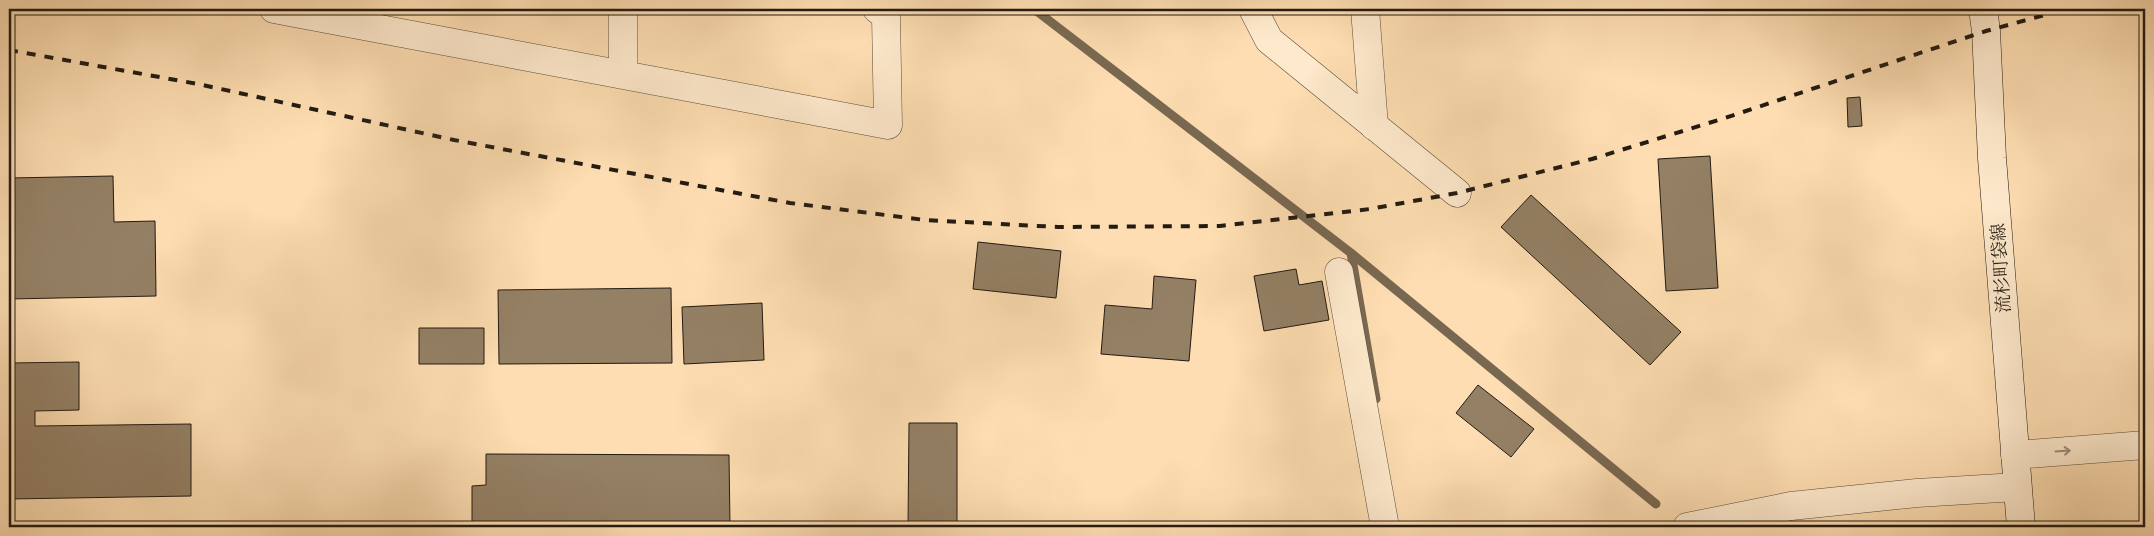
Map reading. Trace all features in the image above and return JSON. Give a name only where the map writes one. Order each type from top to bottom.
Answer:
[{"type":"street","points":[[274,9],[888,125],[886,16],[876,9]]},
{"type":"street","points":[[623,9],[623,75]]},
{"type":"street","points":[[1253,9],[1269,40],[1457,193]]},
{"type":"street","points":[[1365,9],[1374,126]]},
{"type":"street","name":"流杉町袋線","points":[[1983,9],[1986,31],[1992,158],[2021,527]]},
{"type":"street","points":[[1340,272],[1385,527]]},
{"type":"street","points":[[2015,455],[2145,444]]},
{"type":"street","points":[[1687,527],[1791,506],[1917,493],[2018,487]]},
{"type":"building","points":[[1860,97],[1862,126],[1848,127],[1847,98]]},
{"type":"building","points":[[1710,156],[1718,288],[1666,291],[1658,159]]},
{"type":"building","points":[[113,176],[114,222],[155,221],[156,296],[9,299],[9,178]]},
{"type":"building","points":[[1531,195],[1681,332],[1650,365],[1501,227]]},
{"type":"building","points":[[2142,221],[2145,221],[2145,290]]},
{"type":"building","points":[[978,242],[1061,251],[1056,298],[973,289]]},
{"type":"building","points":[[1296,269],[1299,285],[1322,281],[1329,320],[1264,331],[1254,276]]},
{"type":"building","points":[[1154,276],[1196,280],[1189,361],[1101,354],[1105,305],[1152,309]]},
{"type":"building","points":[[671,288],[672,363],[499,364],[498,290]]},
{"type":"building","points":[[762,303],[764,360],[684,364],[682,307]]},
{"type":"building","points":[[419,328],[484,328],[484,364],[419,364]]},
{"type":"building","points":[[79,362],[79,410],[35,411],[35,426],[191,424],[191,496],[9,499],[9,363]]},
{"type":"building","points":[[1478,385],[1534,429],[1511,457],[1456,413]]},
{"type":"building","points":[[909,423],[957,423],[957,527],[908,527]]},
{"type":"building","points":[[486,454],[729,455],[730,527],[472,527],[472,486],[486,485]]},
{"type":"waterway","points":[[1034,9],[1351,253],[1656,504]]},
{"type":"waterway","points":[[1351,253],[1376,399]]},
{"type":"railway","points":[[9,50],[198,84],[454,140],[790,203],[925,220],[1058,227],[1220,226],[1370,209],[1457,193],[1592,159],[1725,118],[1986,31],[2067,9]]}]
